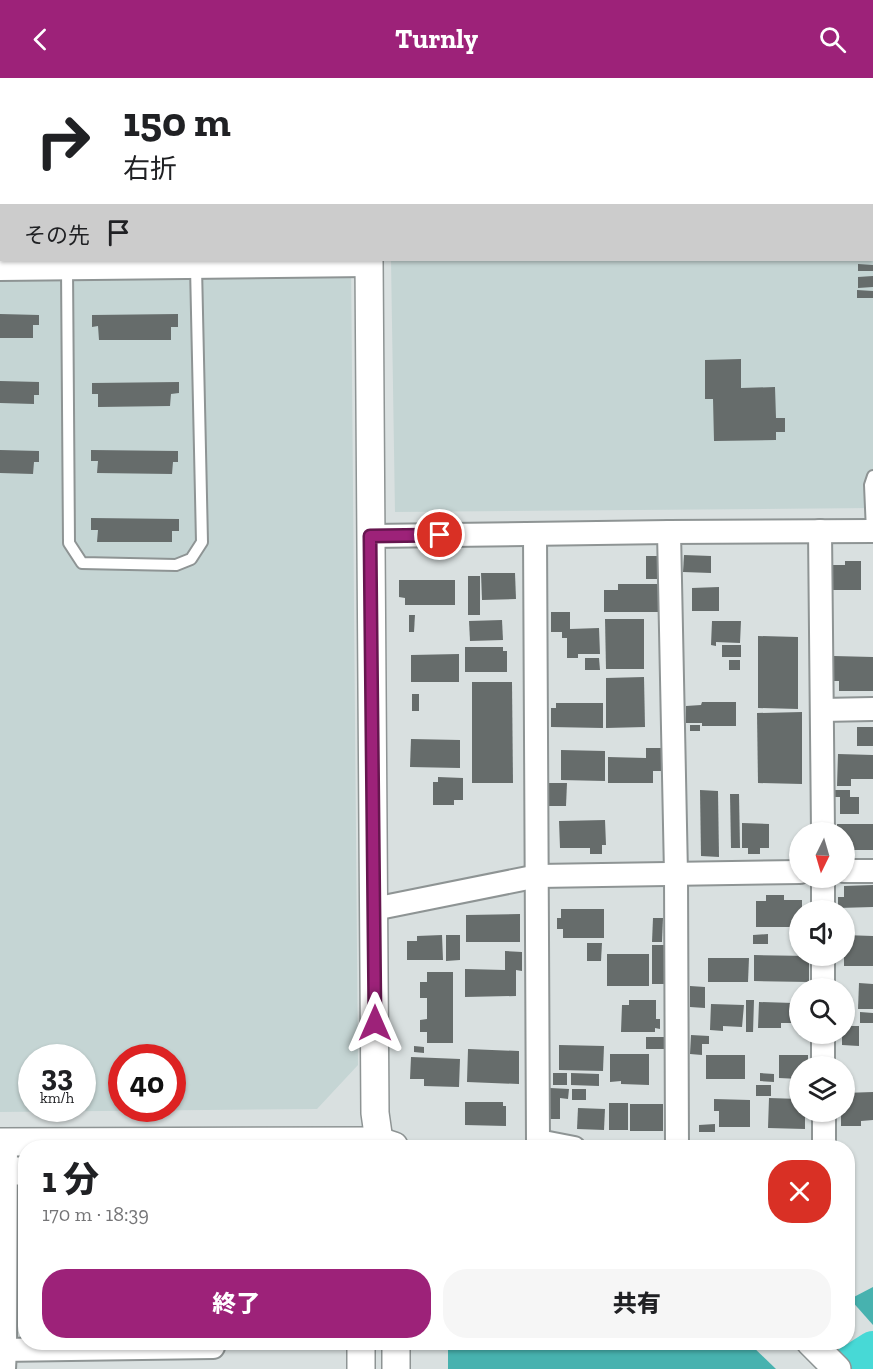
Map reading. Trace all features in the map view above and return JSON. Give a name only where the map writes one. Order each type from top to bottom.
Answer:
[{"type":"street","points":[[0,269],[369,262],[375,1113],[382,1140]]},
{"type":"street","points":[[820,531],[823,822]]},
{"type":"street","points":[[370,536],[873,531]]},
{"type":"street","points":[[669,532],[676,874],[677,1140]]},
{"type":"street","points":[[536,534],[538,1140]]},
{"type":"street","points":[[822,710],[873,710]]},
{"type":"street","points":[[855,871],[873,871]]},
{"type":"street","points":[[374,909],[538,876],[789,872]]},
{"type":"street","points":[[824,1122],[824,1140]]},
{"type":"street","points":[[18,1142],[3,1142],[11,1171],[3,1356],[143,1350]]},
{"type":"street","points":[[361,1369],[362,1350]]},
{"type":"street","points":[[396,1350],[396,1369]]},
{"type":"street","points":[[818,1350],[837,1369]]},
{"type":"lane","points":[[67,268],[69,543],[82,563],[176,565],[190,559],[202,542],[196,267]]},
{"type":"lane","points":[[873,476],[870,485],[873,531]]},
{"type":"shaded area","points":[[0,261],[351,261],[358,1065],[317,1109],[186,1110],[186,1044],[108,1044],[108,1111],[96,1111],[96,1044],[18,1044],[18,1112],[0,1112]]},
{"type":"shaded area","points":[[391,261],[873,261],[873,508],[395,512]]},
{"type":"shaded area","points":[[873,1287],[873,1325],[855,1305],[855,1296]]},
{"type":"shaded area","points":[[448,1350],[756,1350],[776,1369],[448,1369]]},
{"type":"building","points":[[858,264],[873,265],[873,271],[858,271]]},
{"type":"building","points":[[873,276],[873,287],[858,288],[858,277]]},
{"type":"building","points":[[857,290],[873,291],[873,298],[857,298]]},
{"type":"building","points":[[0,314],[39,315],[39,325],[33,325],[33,338],[0,338]]},
{"type":"building","points":[[178,314],[178,327],[171,327],[171,340],[99,340],[98,326],[92,327],[92,315]]},
{"type":"building","points":[[741,359],[741,388],[775,387],[776,418],[785,418],[785,432],[776,432],[776,440],[714,441],[713,399],[705,399],[705,360]]},
{"type":"building","points":[[0,381],[39,382],[39,395],[34,395],[34,404],[0,403]]},
{"type":"building","points":[[179,382],[179,393],[171,394],[170,406],[98,407],[98,394],[92,394],[92,383]]},
{"type":"building","points":[[0,450],[39,451],[39,462],[34,462],[33,474],[0,473]]},
{"type":"building","points":[[91,450],[178,451],[178,462],[173,462],[172,474],[97,473],[98,461],[91,461]]},
{"type":"building","points":[[91,518],[179,519],[179,531],[172,531],[172,542],[97,542],[98,530],[91,530]]},
{"type":"building","points":[[684,555],[711,556],[711,573],[683,572]]},
{"type":"building","points":[[646,556],[663,556],[662,579],[646,579]]},
{"type":"building","points":[[845,561],[861,561],[861,590],[831,590],[831,565],[845,565]]},
{"type":"building","points":[[481,573],[515,573],[516,599],[482,600]]},
{"type":"building","points":[[468,576],[480,576],[480,615],[468,615]]},
{"type":"building","points":[[399,580],[455,580],[455,605],[405,605],[405,598],[399,597]]},
{"type":"building","points":[[618,584],[659,584],[659,612],[604,612],[604,590],[618,590]]},
{"type":"building","points":[[719,587],[719,611],[692,611],[692,588]]},
{"type":"building","points":[[551,612],[570,612],[570,629],[599,628],[600,654],[578,654],[578,658],[567,658],[567,638],[562,638],[562,632],[551,632]]},
{"type":"building","points":[[409,615],[415,615],[414,632],[409,632]]},
{"type":"building","points":[[605,619],[644,619],[644,669],[606,669]]},
{"type":"building","points":[[502,620],[503,640],[470,641],[469,621]]},
{"type":"building","points":[[712,621],[741,621],[740,643],[716,642],[716,646],[711,645]]},
{"type":"building","points":[[758,636],[798,637],[798,709],[758,708]]},
{"type":"building","points":[[722,645],[741,645],[741,657],[722,657]]},
{"type":"building","points":[[465,647],[503,647],[503,651],[507,651],[507,672],[465,672]]},
{"type":"building","points":[[459,654],[459,682],[411,682],[411,655]]},
{"type":"building","points":[[834,656],[873,657],[873,691],[839,691],[839,681],[834,681]]},
{"type":"building","points":[[585,658],[599,658],[600,670],[585,670]]},
{"type":"building","points":[[729,660],[740,660],[740,670],[729,670]]},
{"type":"building","points":[[644,677],[645,727],[606,728],[606,678]]},
{"type":"building","points":[[472,682],[512,682],[513,783],[472,783]]},
{"type":"building","points":[[412,694],[419,694],[419,711],[412,711]]},
{"type":"building","points":[[702,702],[736,702],[736,726],[702,726],[702,723],[686,723],[686,706],[701,705]]},
{"type":"building","points":[[556,703],[603,703],[603,728],[551,727],[551,708],[556,708]]},
{"type":"building","points":[[802,712],[802,784],[758,783],[757,713]]},
{"type":"building","points":[[690,725],[700,725],[700,731],[690,731]]},
{"type":"building","points":[[857,727],[873,727],[873,746],[857,746]]},
{"type":"building","points":[[411,739],[460,740],[460,768],[410,767]]},
{"type":"building","points":[[646,748],[663,748],[662,771],[653,771],[653,783],[608,783],[608,757],[646,758]]},
{"type":"building","points":[[561,750],[605,751],[605,781],[561,780]]},
{"type":"building","points":[[838,754],[873,755],[873,779],[851,779],[851,786],[837,786]]},
{"type":"building","points":[[438,777],[463,778],[463,800],[454,800],[454,805],[433,805],[433,782],[438,782]]},
{"type":"building","points":[[546,783],[567,783],[566,806],[546,806]]},
{"type":"building","points":[[700,790],[718,791],[719,857],[701,856]]},
{"type":"building","points":[[833,790],[850,790],[850,797],[859,797],[859,814],[840,814],[840,797],[833,797]]},
{"type":"building","points":[[730,794],[739,794],[740,848],[731,848]]},
{"type":"building","points":[[605,820],[606,845],[602,845],[602,854],[590,854],[590,848],[560,848],[559,821]]},
{"type":"building","points":[[742,823],[769,824],[769,848],[760,848],[760,854],[748,854],[748,848],[742,848]]},
{"type":"building","points":[[855,824],[873,824],[873,850],[855,850]]},
{"type":"building","points":[[873,885],[873,907],[855,908],[855,900],[838,900],[838,897],[844,897],[844,888],[855,888],[855,886]]},
{"type":"building","points":[[766,895],[784,895],[784,900],[789,900],[789,927],[756,927],[756,901],[766,901]]},
{"type":"building","points":[[561,909],[604,909],[604,938],[563,938],[563,929],[557,929],[557,918],[561,918]]},
{"type":"building","points":[[520,914],[520,942],[466,942],[466,915]]},
{"type":"building","points":[[653,918],[663,918],[662,942],[652,942]]},
{"type":"building","points":[[768,934],[768,944],[753,944],[753,935]]},
{"type":"building","points":[[442,935],[443,960],[407,960],[407,941],[417,941],[417,936]]},
{"type":"building","points":[[446,935],[460,935],[460,960],[446,961]]},
{"type":"building","points":[[855,935],[873,936],[873,966],[855,966]]},
{"type":"building","points":[[587,943],[602,943],[601,961],[587,961]]},
{"type":"building","points":[[652,945],[665,945],[665,984],[652,984]]},
{"type":"building","points":[[505,951],[522,952],[522,971],[516,970],[516,996],[465,997],[465,969],[505,970]]},
{"type":"building","points":[[607,954],[649,954],[649,986],[607,986]]},
{"type":"building","points":[[754,955],[789,956],[789,966],[809,966],[809,978],[789,978],[789,982],[754,981]]},
{"type":"building","points":[[708,958],[749,958],[748,982],[708,982]]},
{"type":"building","points":[[427,972],[453,972],[453,1043],[427,1043],[427,1032],[420,1032],[420,1020],[427,1019],[427,998],[420,998],[420,982],[427,982]]},
{"type":"building","points":[[859,983],[873,984],[873,1009],[858,1009]]},
{"type":"building","points":[[690,986],[705,987],[705,1008],[690,1007]]},
{"type":"building","points":[[629,1000],[656,1000],[656,1019],[660,1019],[660,1029],[655,1028],[655,1032],[621,1032],[622,1005],[629,1005]]},
{"type":"building","points":[[746,1000],[754,1000],[753,1032],[746,1032]]},
{"type":"building","points":[[759,1002],[789,1003],[789,1023],[781,1023],[781,1028],[758,1028]]},
{"type":"building","points":[[711,1004],[744,1005],[742,1027],[723,1026],[723,1031],[710,1030]]},
{"type":"building","points":[[860,1012],[873,1013],[873,1023],[860,1023]]},
{"type":"building","points":[[855,1026],[859,1026],[859,1046],[842,1045],[855,1044]]},
{"type":"building","points":[[691,1035],[709,1036],[709,1044],[702,1044],[702,1055],[690,1054]]},
{"type":"building","points":[[646,1037],[664,1037],[664,1049],[646,1049]]},
{"type":"building","points":[[559,1045],[604,1046],[603,1071],[559,1070]]},
{"type":"building","points":[[414,1046],[424,1047],[424,1053],[414,1052]]},
{"type":"building","points":[[468,1049],[519,1051],[519,1084],[467,1082]]},
{"type":"building","points":[[610,1054],[649,1054],[649,1085],[621,1084],[621,1081],[610,1082]]},
{"type":"building","points":[[706,1055],[745,1055],[745,1079],[706,1079]]},
{"type":"building","points":[[779,1055],[808,1055],[789,1056],[789,1078],[779,1078]]},
{"type":"building","points":[[411,1057],[460,1059],[459,1087],[424,1086],[424,1079],[410,1079]]},
{"type":"building","points":[[553,1073],[567,1073],[567,1085],[553,1085]]},
{"type":"building","points":[[571,1073],[599,1074],[599,1086],[571,1085]]},
{"type":"building","points":[[760,1073],[774,1074],[774,1082],[760,1081]]},
{"type":"building","points":[[756,1085],[771,1085],[771,1096],[756,1096]]},
{"type":"building","points":[[550,1088],[569,1089],[568,1099],[560,1098],[560,1119],[550,1119]]},
{"type":"building","points":[[572,1089],[586,1089],[586,1100],[572,1100]]},
{"type":"building","points":[[873,1092],[873,1120],[861,1121],[861,1126],[841,1126],[841,1122],[855,1122],[855,1093]]},
{"type":"building","points":[[769,1098],[789,1099],[789,1122],[805,1122],[805,1129],[768,1128]]},
{"type":"building","points":[[714,1099],[750,1100],[750,1127],[719,1127],[719,1111],[714,1111]]},
{"type":"building","points":[[465,1102],[503,1102],[503,1106],[506,1106],[506,1126],[465,1125]]},
{"type":"building","points":[[609,1103],[628,1103],[628,1130],[609,1130]]},
{"type":"building","points":[[630,1104],[663,1104],[663,1131],[630,1131]]},
{"type":"building","points":[[578,1108],[605,1109],[604,1130],[577,1129]]},
{"type":"building","points":[[715,1124],[715,1132],[699,1132],[699,1125]]},
{"type":"waterway","points":[[843,1369],[873,1350]]},
{"type":"route","points":[[375,1023],[370,536],[440,535]]}]
